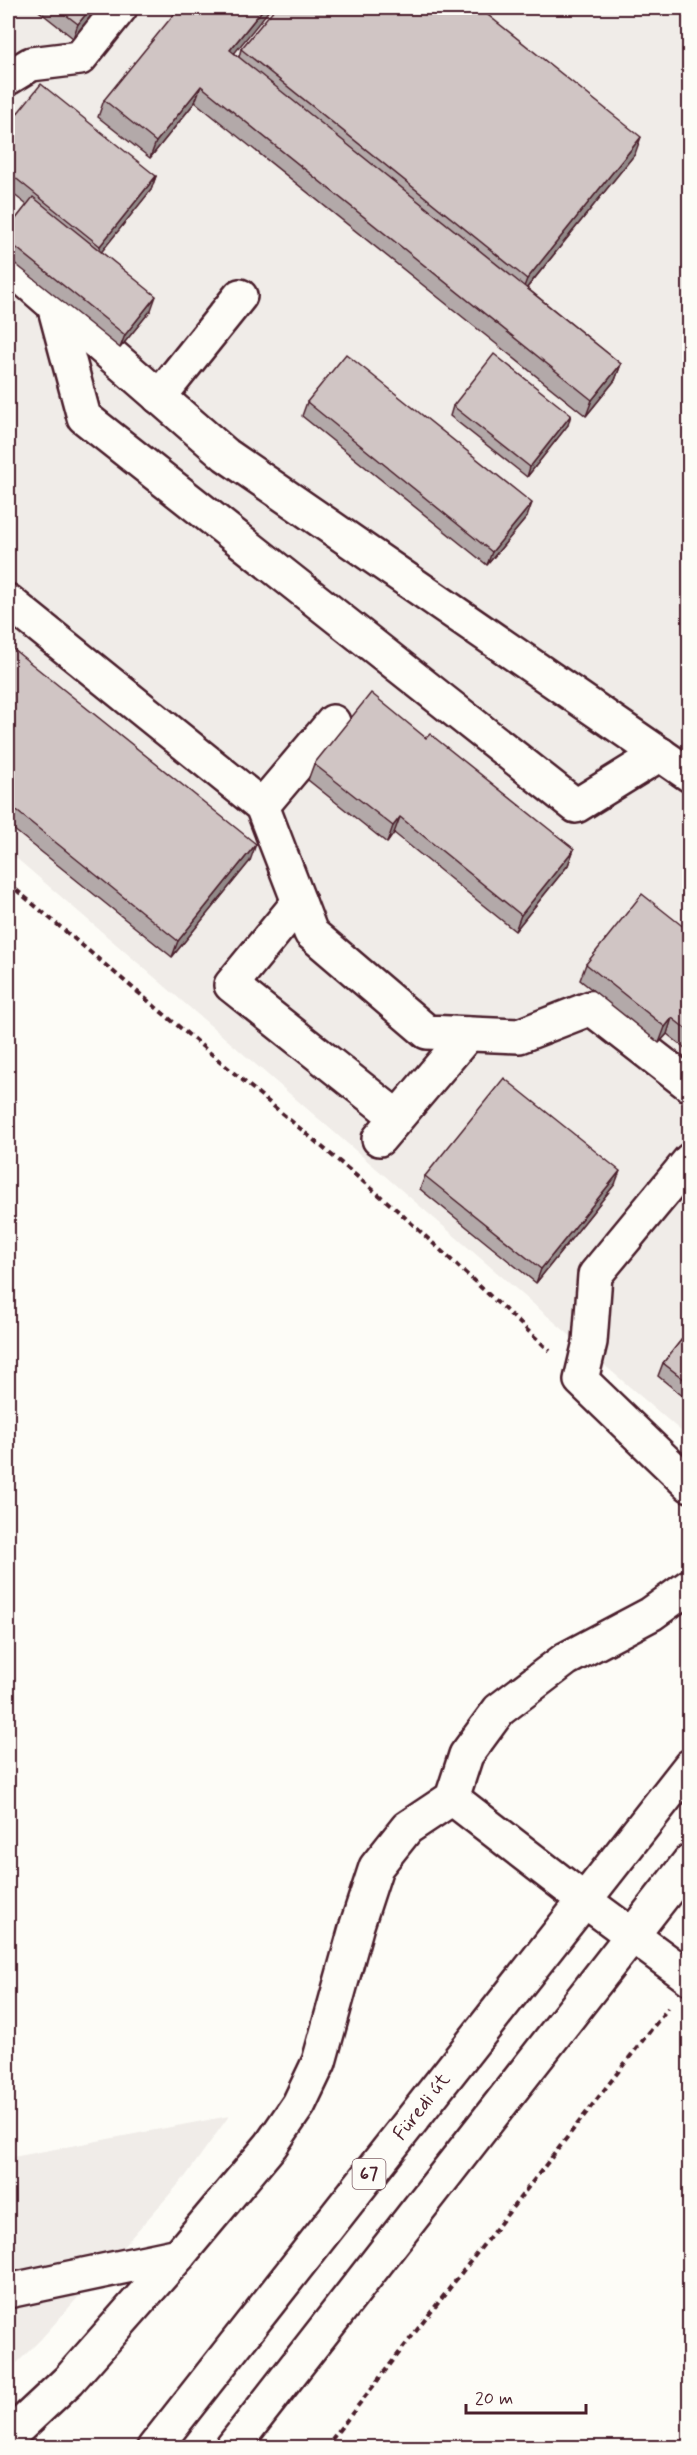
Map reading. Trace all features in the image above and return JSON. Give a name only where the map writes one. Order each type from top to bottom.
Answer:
[{"type":"main road","points":[[8,78],[31,64],[80,58],[120,8]]},
{"type":"main road","points":[[8,265],[226,455],[681,764]]},
{"type":"main road","points":[[159,397],[240,296]]},
{"type":"main road","points":[[54,305],[84,417],[576,806],[681,764]]},
{"type":"main road","points":[[8,601],[262,806],[311,933],[427,1032],[519,1036],[591,1008],[690,1085]]},
{"type":"main road","points":[[262,806],[333,722]]},
{"type":"main road","points":[[299,902],[231,985],[388,1128],[468,1034]]},
{"type":"main road","points":[[690,1160],[595,1275],[590,1342],[581,1380],[690,1485]]},
{"type":"main road","points":[[8,2437],[69,2380],[179,2255],[271,2145],[299,2104],[319,2062],[357,1925],[376,1867],[407,1828],[452,1798],[466,1755],[499,1710],[566,1659],[651,1614],[690,1586]]},
{"type":"main road","name":"Füredi út","points":[[154,2448],[690,1766]]},
{"type":"main road","points":[[452,1798],[631,1935],[682,1988]]},
{"type":"main road","points":[[232,2448],[690,1861]]},
{"type":"main road","points":[[8,2290],[179,2255]]},
{"type":"path","points":[[8,883],[397,1210],[581,1380]]},
{"type":"path","points":[[326,2448],[682,1988]]},
{"type":"shaded area","points":[[8,8],[689,8],[689,1438],[8,851]]},
{"type":"shaded area","points":[[229,2116],[185,2177],[41,2339],[8,2372],[8,2158]]},
{"type":"building","points":[[57,8],[91,8],[78,24]]},
{"type":"building","points":[[179,8],[264,8],[230,50],[621,364],[592,400],[201,86],[156,142],[104,100]]},
{"type":"building","points":[[275,8],[479,8],[641,137],[527,279],[241,49]]},
{"type":"building","points":[[41,84],[156,176],[100,246],[8,172],[8,125]]},
{"type":"building","points":[[33,197],[156,296],[125,335],[8,241],[8,229]]},
{"type":"building","points":[[346,354],[532,503],[492,552],[307,402]]},
{"type":"building","points":[[494,354],[571,415],[530,467],[453,406]]},
{"type":"building","points":[[8,645],[256,844],[178,941],[8,804]]},
{"type":"building","points":[[371,693],[426,738],[430,734],[574,849],[521,915],[400,817],[393,826],[314,764]]},
{"type":"building","points":[[642,894],[690,932],[690,1032],[672,1018],[665,1027],[586,964]]},
{"type":"building","points":[[504,1078],[620,1171],[541,1269],[425,1176]]},
{"type":"building","points":[[690,1329],[690,1384],[663,1363]]}]
